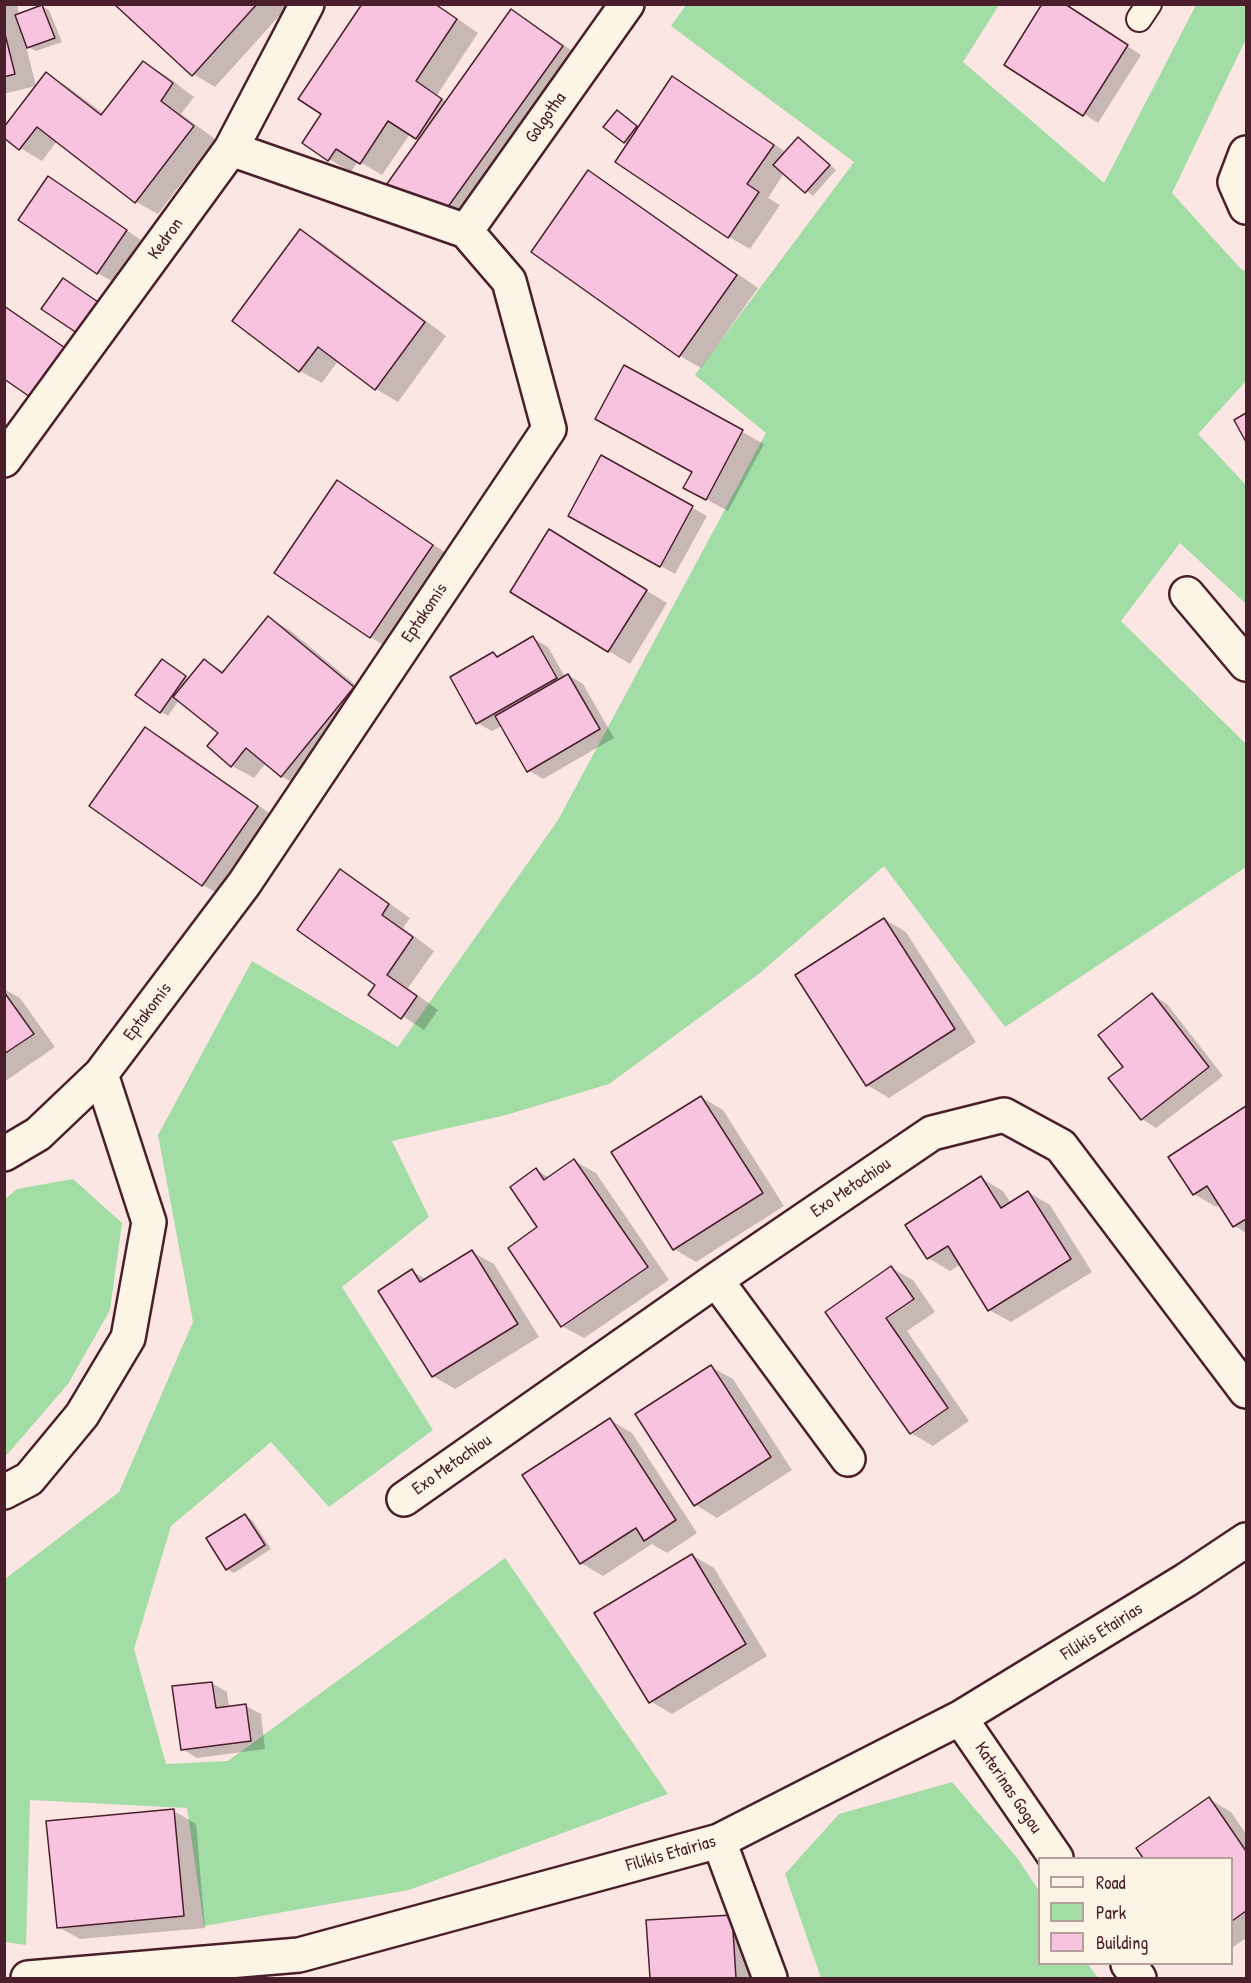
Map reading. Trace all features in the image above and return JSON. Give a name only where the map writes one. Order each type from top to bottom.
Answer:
[{"type":"street","name":"Kedron","points":[[4,460],[231,149],[308,4]]},
{"type":"street","name":"Golgotha","points":[[466,231],[627,4]]},
{"type":"street","points":[[231,149],[466,231]]},
{"type":"street","name":"Eptakomis","points":[[4,1154],[38,1134],[101,1074],[244,884],[549,429],[509,281],[466,231]]},
{"type":"street","points":[[1187,594],[1246,664]]},
{"type":"street","points":[[4,1492],[30,1479],[82,1415],[128,1338],[149,1222],[101,1074]]},
{"type":"street","name":"Exo Metochiou","points":[[404,1499],[716,1280],[932,1133],[1004,1114],[1061,1146],[1246,1391]]},
{"type":"street","points":[[716,1280],[848,1459]]},
{"type":"street","name":"Filikis Etairias","points":[[28,1978],[299,1955],[719,1841],[960,1718],[1186,1580],[1246,1540]]},
{"type":"street","name":"Katerinas Gogou","points":[[960,1718],[1055,1857]]},
{"type":"street","points":[[719,1841],[770,1978]]},
{"type":"street","points":[[1129,1965],[1139,1978]]},
{"type":"green space","points":[[686,5],[999,5],[963,62],[1104,183],[1196,5],[1246,5],[1246,39],[1172,193],[1246,272],[1246,381],[1198,434],[1246,485],[1246,604],[1180,543],[1121,621],[1246,744],[1246,867],[1005,1027],[884,866],[760,973],[609,1084],[506,1115],[392,1141],[429,1217],[342,1287],[433,1430],[329,1507],[271,1442],[171,1526],[134,1649],[166,1764],[228,1761],[505,1558],[668,1794],[409,1890],[204,1926],[187,1808],[30,1800],[26,1945],[5,1942],[5,1579],[119,1492],[193,1322],[158,1135],[252,961],[398,1047],[558,820],[766,433],[695,375],[854,162],[671,26]]},
{"type":"green space","points":[[73,1179],[122,1223],[110,1310],[68,1384],[5,1457],[5,1199],[17,1189]]},
{"type":"green space","points":[[952,1782],[1018,1859],[1038,1889],[1038,1965],[1089,1965],[1098,1978],[821,1978],[785,1874],[839,1814]]},
{"type":"building","points":[[114,4],[257,4],[192,76]]},
{"type":"building","points":[[362,4],[435,4],[457,19],[416,81],[442,99],[416,139],[388,121],[360,164],[336,149],[328,161],[302,143],[321,114],[298,99]]},
{"type":"building","points":[[1042,4],[1065,4],[1128,45],[1083,116],[1004,65]]},
{"type":"building","points":[[42,5],[55,38],[27,48],[15,15]]},
{"type":"building","points":[[511,9],[563,46],[435,225],[384,188]]},
{"type":"building","points":[[4,30],[15,74],[4,77]]},
{"type":"building","points":[[143,61],[173,83],[161,101],[194,126],[135,203],[37,127],[19,150],[4,138],[4,127],[46,72],[101,115]]},
{"type":"building","points":[[672,76],[774,145],[747,184],[759,192],[728,238],[615,162]]},
{"type":"building","points":[[617,110],[637,126],[624,143],[603,127]]},
{"type":"building","points":[[798,137],[830,165],[805,193],[773,165]]},
{"type":"building","points":[[588,170],[737,275],[679,357],[531,252]]},
{"type":"building","points":[[48,176],[127,230],[97,274],[18,220]]},
{"type":"building","points":[[300,229],[425,322],[375,390],[318,347],[299,372],[232,321]]},
{"type":"building","points":[[63,278],[101,304],[80,335],[41,309]]},
{"type":"building","points":[[4,306],[68,350],[33,399],[4,379]]},
{"type":"building","points":[[624,365],[743,430],[706,500],[683,488],[692,472],[595,419]]},
{"type":"building","points":[[1246,413],[1246,442],[1234,420]]},
{"type":"building","points":[[601,455],[693,506],[660,567],[568,516]]},
{"type":"building","points":[[337,480],[433,545],[370,638],[274,573]]},
{"type":"building","points":[[549,529],[647,590],[608,652],[510,592]]},
{"type":"building","points":[[268,616],[354,687],[281,777],[246,748],[231,767],[207,746],[218,733],[173,697],[204,659],[222,673]]},
{"type":"building","points":[[533,636],[557,678],[476,724],[450,677],[493,652],[497,657]]},
{"type":"building","points":[[162,659],[186,676],[160,713],[135,695]]},
{"type":"building","points":[[568,674],[600,729],[527,772],[495,716]]},
{"type":"building","points":[[145,727],[258,806],[202,886],[89,806]]},
{"type":"building","points":[[340,869],[389,904],[382,915],[413,937],[387,975],[417,996],[401,1019],[368,995],[375,985],[297,930]]},
{"type":"building","points":[[884,918],[955,1029],[866,1086],[795,975]]},
{"type":"building","points":[[4,992],[34,1034],[4,1054]]},
{"type":"building","points":[[1152,993],[1209,1067],[1141,1120],[1108,1078],[1123,1067],[1098,1035]]},
{"type":"building","points":[[701,1096],[763,1193],[673,1250],[611,1152]]},
{"type":"building","points":[[1246,1106],[1246,1219],[1233,1227],[1207,1186],[1193,1195],[1168,1157]]},
{"type":"building","points":[[574,1159],[648,1267],[561,1327],[508,1248],[537,1227],[510,1187],[536,1168],[544,1180]]},
{"type":"building","points":[[981,1176],[1001,1208],[1028,1191],[1071,1259],[988,1311],[948,1246],[927,1259],[905,1225]]},
{"type":"building","points":[[472,1250],[518,1324],[432,1377],[378,1291],[412,1269],[420,1282]]},
{"type":"building","points":[[891,1266],[914,1299],[886,1318],[948,1408],[910,1434],[825,1312]]},
{"type":"building","points":[[711,1365],[771,1457],[694,1506],[635,1414]]},
{"type":"building","points":[[610,1418],[676,1520],[644,1541],[636,1528],[580,1564],[522,1475]]},
{"type":"building","points":[[245,1514],[265,1545],[226,1570],[206,1538]]},
{"type":"building","points":[[692,1554],[746,1644],[649,1703],[594,1613]]},
{"type":"building","points":[[212,1682],[216,1708],[246,1704],[251,1741],[181,1750],[172,1686]]},
{"type":"building","points":[[1209,1797],[1246,1851],[1246,1911],[1233,1920],[1233,1857],[1142,1857],[1136,1848]]},
{"type":"building","points":[[174,1809],[184,1916],[57,1928],[46,1821]]},
{"type":"building","points":[[732,1915],[736,1978],[650,1978],[646,1920]]}]
